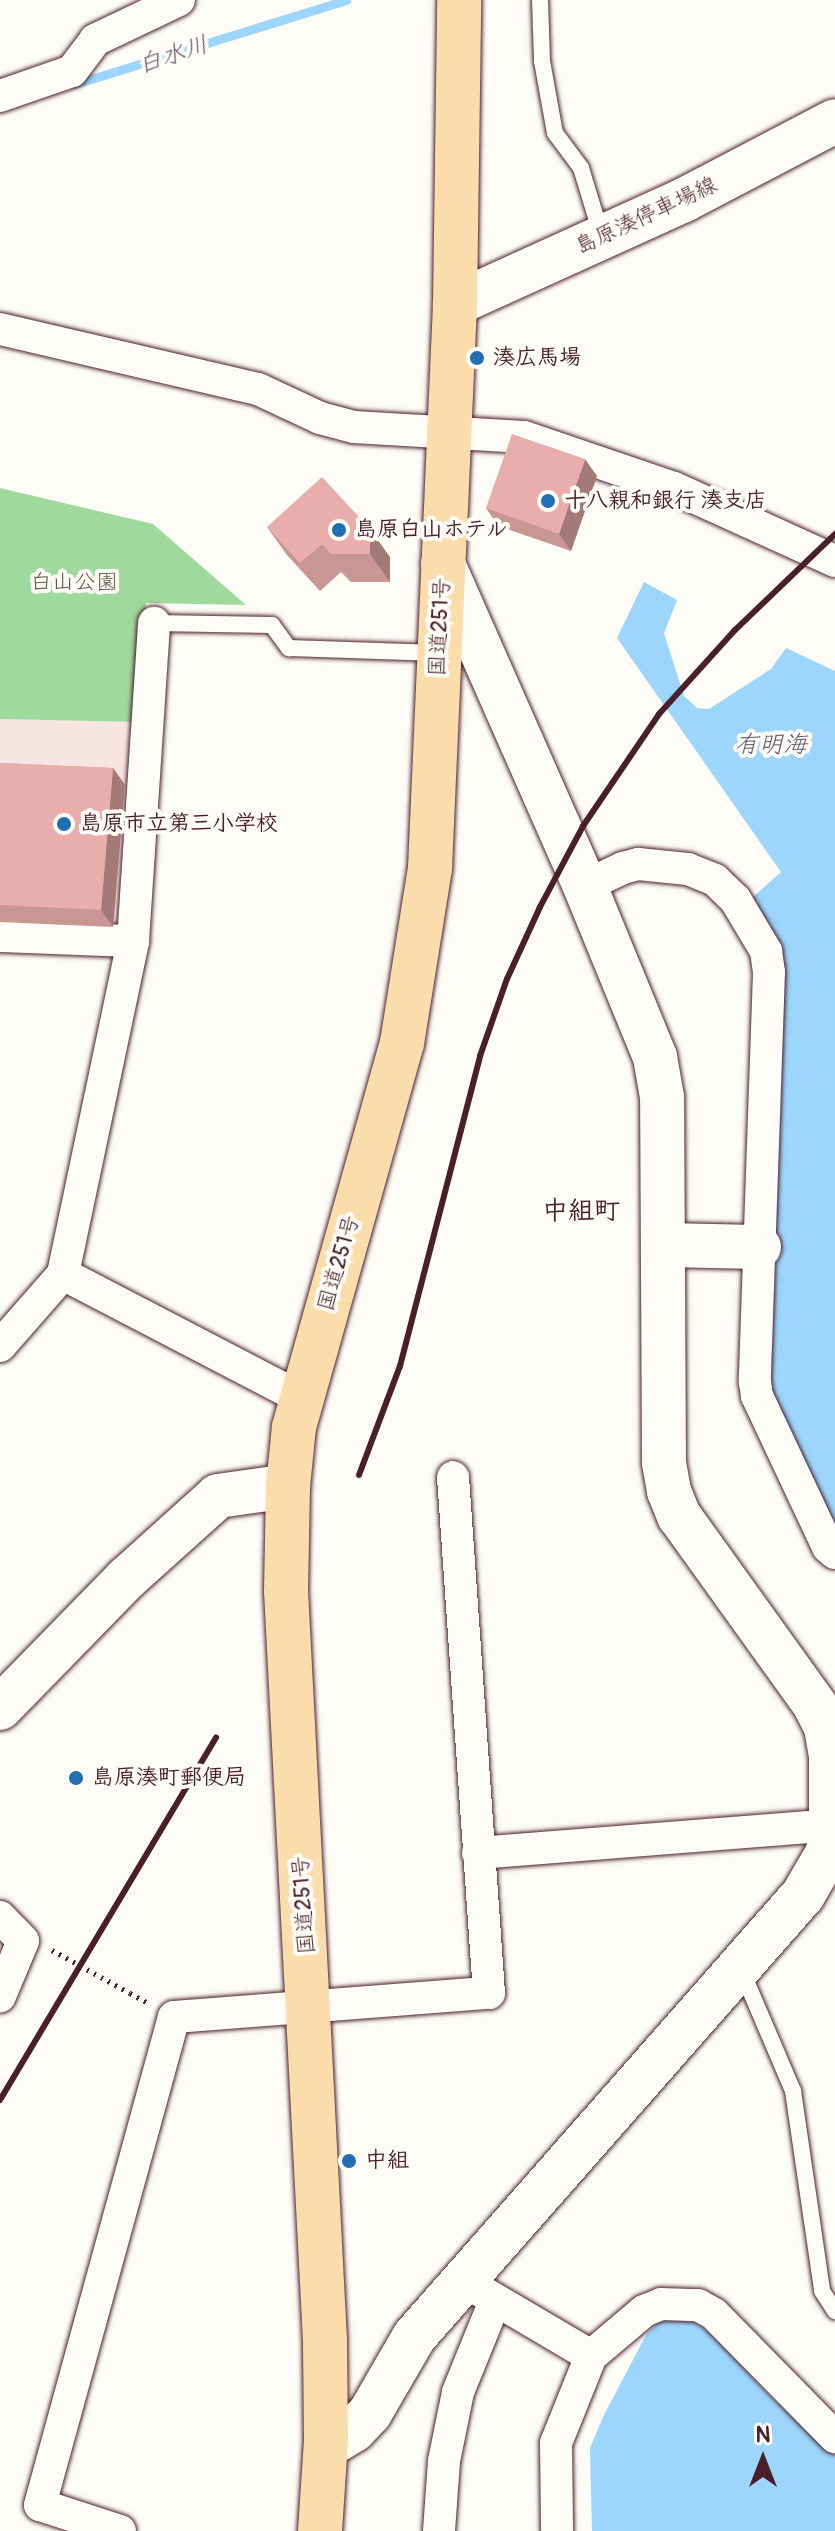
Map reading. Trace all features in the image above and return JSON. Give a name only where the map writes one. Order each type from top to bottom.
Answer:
[{"type":"highway","name":"国道251号","points":[[320,2531],[326,2440],[311,2009],[286,1591],[288,1486],[294,1427],[301,1398],[402,1043],[430,868],[455,304],[459,0]]},
{"type":"street","points":[[0,96],[72,71],[95,40],[179,0]]},
{"type":"street","name":"島原湊停車場線","points":[[455,304],[684,200],[835,121]]},
{"type":"street","points":[[0,329],[258,389],[320,418],[354,427],[524,437],[674,488],[835,561]]},
{"type":"street","points":[[326,2440],[339,2439],[354,2430],[370,2413],[414,2337],[479,2290],[803,1895],[831,1847],[831,1756],[826,1727],[815,1705],[679,1516],[669,1491],[664,1463],[662,1097],[655,1057],[585,886],[443,564]]},
{"type":"street","points":[[0,1346],[63,1274],[133,941],[154,623]]},
{"type":"street","points":[[585,886],[638,864],[688,869],[715,880],[735,899],[766,951],[769,972],[757,1396],[828,1547],[835,1553]]},
{"type":"street","points":[[0,936],[133,941]]},
{"type":"street","points":[[664,1245],[759,1247]]},
{"type":"street","points":[[63,1274],[301,1398]]},
{"type":"street","points":[[120,2531],[36,2518],[174,2017],[311,2009],[489,1993],[453,1477]]},
{"type":"street","points":[[0,1708],[127,1578],[218,1496],[288,1486]]},
{"type":"street","points":[[478,1853],[831,1847]]},
{"type":"street","points":[[0,1917],[23,1941],[0,1996]]},
{"type":"street","points":[[479,2290],[591,2356]]},
{"type":"street","points":[[439,2531],[444,2461],[479,2290]]},
{"type":"street","points":[[557,2531],[556,2443],[591,2356],[644,2311],[661,2304],[698,2305],[714,2314],[835,2437]]},
{"type":"lane","points":[[540,0],[542,61],[555,133],[581,168],[602,237]]},
{"type":"lane","points":[[154,623],[272,625],[289,648],[439,653]]},
{"type":"lane","points":[[741,1967],[793,2091],[822,2291],[835,2311]]},
{"type":"path","points":[[52,1950],[130,1993]]},
{"type":"shaded area","name":"島原市立第三小学校","points":[[0,719],[137,722],[120,933],[0,927]]},
{"type":"green space","name":"白山公園","points":[[0,488],[153,524],[246,605],[146,603],[137,722],[0,719]]},
{"type":"water","name":"有明海","points":[[644,582],[677,600],[664,633],[684,696],[697,708],[709,709],[771,669],[786,648],[835,671],[835,1532],[760,1388],[781,970],[752,898],[781,872],[617,638]]},
{"type":"water","points":[[689,2319],[710,2333],[768,2394],[835,2455],[835,2531],[592,2531],[590,2448],[603,2417],[646,2335],[660,2320]]},
{"type":"building","name":"十八親和銀行 湊支店","points":[[512,434],[585,459],[559,534],[486,508]]},
{"type":"building","points":[[322,477],[370,529],[370,554],[331,554],[322,544],[300,563],[267,527]]},
{"type":"building","points":[[0,763],[113,768],[101,910],[0,905]]},
{"type":"waterway","name":"白水川","points":[[75,84],[346,0]]},
{"type":"railway","points":[[359,1475],[400,1366],[480,1056],[507,979],[540,907],[583,826],[659,714],[735,630],[835,534]]},
{"type":"railway","points":[[0,2100],[216,1738]]},
{"type":"place","name":"湊広馬場","points":[[477,358]]},
{"type":"place","name":"十八親和銀行 湊支店","points":[[548,501]]},
{"type":"place","name":"島原白山ホテル","points":[[339,530]]},
{"type":"place","name":"島原市立第三小学校","points":[[64,824]]},
{"type":"place","name":"島原湊町郵便局","points":[[76,1778]]},
{"type":"place","name":"中組","points":[[349,2161]]},
{"type":"district","name":"中組町","points":[[581,1212]]}]
